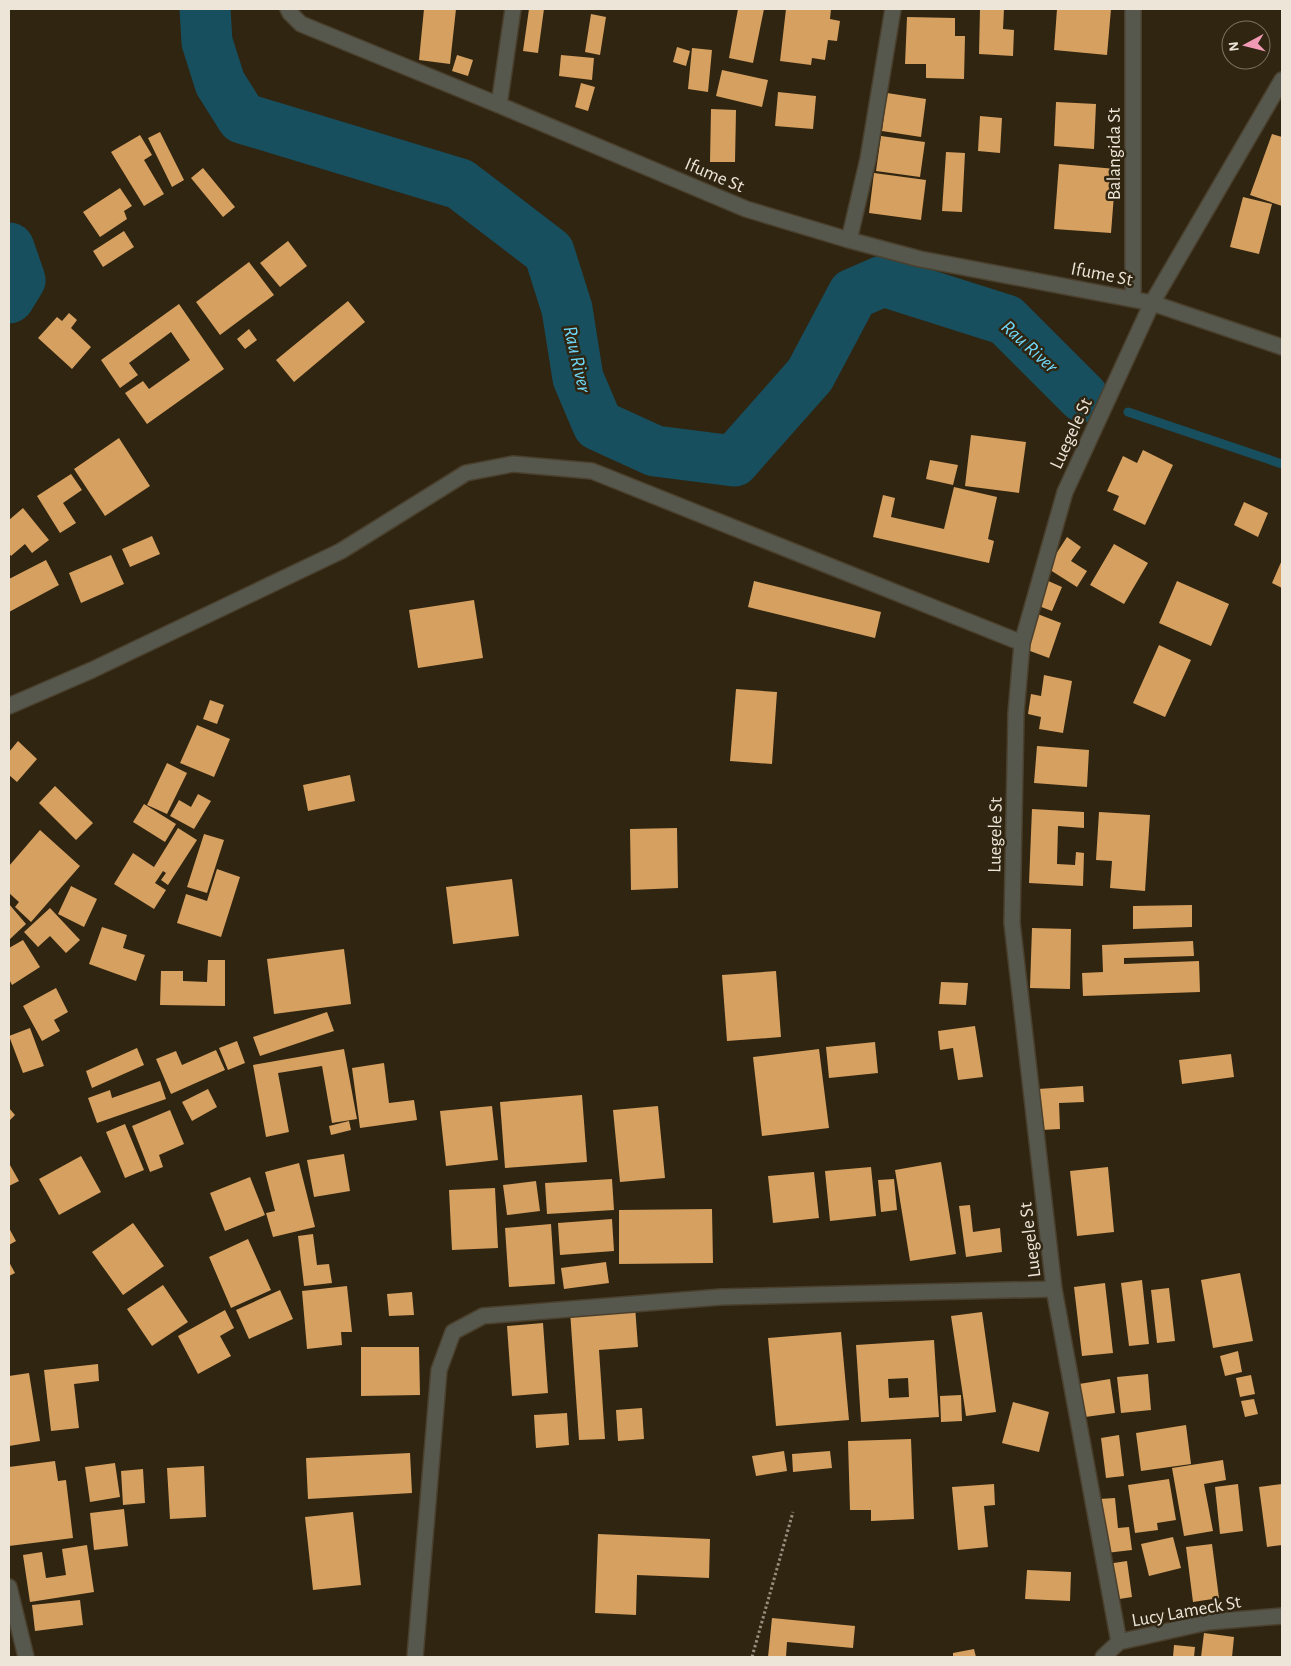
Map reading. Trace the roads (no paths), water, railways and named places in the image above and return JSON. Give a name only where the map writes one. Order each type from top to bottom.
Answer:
[{"type":"street","name":"Ifume St","points":[[288,9],[301,24],[746,209],[920,259],[1133,298],[1282,347]]},
{"type":"street","points":[[499,105],[513,9]]},
{"type":"street","points":[[849,240],[868,159],[893,9]]},
{"type":"street","name":"Balangida St","points":[[1133,9],[1133,298]]},
{"type":"street","name":"Luegele St","points":[[1119,1642],[1054,1289],[1012,923],[1016,713],[1022,643],[1065,492],[1152,303],[1282,80]]},
{"type":"street","points":[[9,706],[92,670],[341,551],[466,473],[513,464],[592,471],[1022,643]]},
{"type":"street","points":[[416,1657],[439,1370],[454,1332],[483,1316],[721,1297],[1054,1289]]},
{"type":"street","points":[[9,1587],[16,1609],[26,1657]]},
{"type":"street","name":"Lucy Lameck St","points":[[1103,1657],[1119,1642],[1208,1622],[1282,1616]]},
{"type":"waterway","name":"Rau River","points":[[205,9],[207,42],[220,83],[242,118],[460,184],[549,252],[567,309],[578,378],[598,425],[655,451],[734,461],[810,375],[853,294],[883,281],[1006,320],[1083,397]]},
{"type":"waterway","name":"Rau River","points":[[9,248],[20,280],[9,298]]},
{"type":"waterway","points":[[1128,412],[1282,464]]}]
